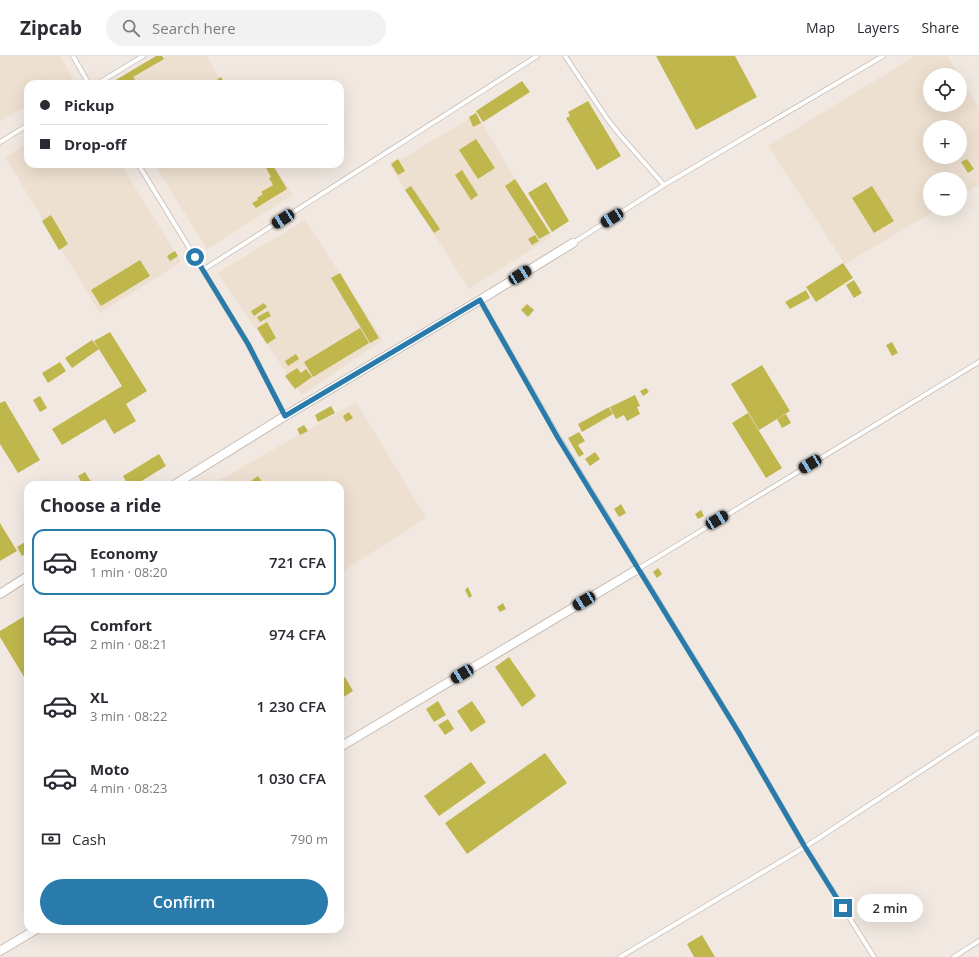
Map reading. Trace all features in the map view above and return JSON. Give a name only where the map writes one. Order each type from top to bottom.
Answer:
[{"type":"street","points":[[180,481],[285,416],[573,243]]},
{"type":"street","points":[[344,745],[638,569]]},
{"type":"street","points":[[0,594],[24,579]]},
{"type":"street","points":[[2,952],[31,933]]},
{"type":"lane","points":[[73,56],[87,80]]},
{"type":"lane","points":[[104,80],[143,56]]},
{"type":"lane","points":[[203,270],[537,56]]},
{"type":"lane","points":[[565,56],[608,120],[664,185]]},
{"type":"lane","points":[[573,243],[664,185],[883,56]]},
{"type":"lane","points":[[0,142],[24,127]]},
{"type":"lane","points":[[140,168],[248,344],[285,416]]},
{"type":"lane","points":[[480,300],[558,438],[739,733],[805,847],[874,957]]},
{"type":"lane","points":[[638,569],[979,362]]},
{"type":"lane","points":[[620,957],[805,847],[979,733]]},
{"type":"lane","points":[[954,957],[979,942]]},
{"type":"shaded area","points":[[0,56],[60,56],[73,78],[70,80],[24,80],[24,107],[0,122]]},
{"type":"shaded area","points":[[166,56],[206,56],[221,80],[127,80]]},
{"type":"shaded area","points":[[915,56],[948,56],[955,68],[923,68],[923,112],[967,112],[967,88],[979,108],[979,185],[967,192],[967,172],[923,172],[923,216],[926,216],[845,264],[768,146]]},
{"type":"shaded area","points":[[477,114],[515,179],[550,233],[551,237],[469,289],[390,166]]},
{"type":"shaded area","points":[[24,145],[24,168],[123,168],[181,262],[100,313],[5,157]]},
{"type":"shaded area","points":[[156,168],[276,168],[293,195],[207,249]]},
{"type":"shaded area","points":[[305,220],[383,340],[302,395],[217,273]]},
{"type":"shaded area","points":[[356,402],[426,518],[344,570],[344,481],[218,481]]},
{"type":"building","points":[[156,56],[162,56],[164,59],[133,77],[135,80],[116,80]]},
{"type":"building","points":[[656,56],[735,56],[757,97],[696,130]]},
{"type":"building","points":[[522,81],[530,92],[483,122],[476,111]]},
{"type":"building","points":[[588,101],[621,156],[597,170],[566,118],[570,116],[568,112]]},
{"type":"building","points":[[476,113],[481,123],[473,127],[469,117]]},
{"type":"building","points":[[476,139],[495,168],[478,179],[459,150]]},
{"type":"building","points":[[398,159],[405,171],[398,175],[391,164]]},
{"type":"building","points":[[967,159],[974,169],[968,173],[962,164],[967,164]]},
{"type":"building","points":[[266,168],[274,168],[287,189],[256,208],[252,203],[258,200],[257,198],[263,194],[261,192],[273,185],[269,178],[271,177]]},
{"type":"building","points":[[462,170],[478,195],[471,200],[455,175]]},
{"type":"building","points":[[515,179],[550,233],[539,239],[505,186]]},
{"type":"building","points":[[546,182],[569,221],[552,232],[528,193]]},
{"type":"building","points":[[411,186],[440,229],[434,233],[405,190]]},
{"type":"building","points":[[872,186],[894,221],[874,233],[852,198]]},
{"type":"building","points":[[51,215],[68,244],[59,250],[42,221]]},
{"type":"building","points":[[535,235],[539,241],[532,245],[528,239]]},
{"type":"building","points":[[175,251],[178,256],[170,261],[167,256]]},
{"type":"building","points":[[140,260],[150,276],[101,306],[91,290]]},
{"type":"building","points":[[843,263],[853,278],[816,302],[806,287]]},
{"type":"building","points":[[340,273],[379,338],[370,343],[331,278]]},
{"type":"building","points":[[854,280],[862,293],[854,298],[846,285]]},
{"type":"building","points":[[806,290],[810,298],[790,309],[785,302]]},
{"type":"building","points":[[264,303],[267,307],[254,316],[251,311]]},
{"type":"building","points":[[527,304],[534,310],[528,317],[521,310]]},
{"type":"building","points":[[268,311],[271,316],[260,322],[257,317]]},
{"type":"building","points":[[267,322],[276,338],[267,344],[257,328]]},
{"type":"building","points":[[360,328],[369,343],[313,377],[304,362]]},
{"type":"building","points":[[110,332],[147,391],[126,404],[136,421],[114,434],[105,419],[62,445],[52,429],[122,386],[94,341]]},
{"type":"building","points":[[92,340],[99,349],[72,368],[65,358]]},
{"type":"building","points":[[892,342],[898,353],[892,356],[886,345]]},
{"type":"building","points":[[296,354],[299,359],[288,366],[285,361]]},
{"type":"building","points":[[60,362],[66,371],[48,383],[42,373]]},
{"type":"building","points":[[762,365],[790,411],[759,430],[731,384]]},
{"type":"building","points":[[297,368],[301,373],[306,369],[312,377],[295,389],[285,376]]},
{"type":"building","points":[[646,388],[649,392],[643,396],[640,391]]},
{"type":"building","points":[[635,395],[640,406],[637,407],[640,414],[627,421],[624,415],[616,419],[610,407]]},
{"type":"building","points":[[40,396],[47,408],[40,412],[33,400]]},
{"type":"building","points":[[5,401],[40,460],[18,473],[0,444],[0,403]]},
{"type":"building","points":[[331,406],[335,413],[318,422],[315,415]]},
{"type":"building","points":[[609,407],[613,414],[582,432],[578,424]]},
{"type":"building","points":[[349,412],[353,418],[346,422],[343,416]]},
{"type":"building","points":[[748,413],[782,468],[766,478],[732,423]]},
{"type":"building","points":[[786,414],[791,423],[782,428],[777,419]]},
{"type":"building","points":[[304,425],[308,431],[300,435],[297,429]]},
{"type":"building","points":[[579,432],[585,441],[578,445],[584,454],[579,457],[568,438]]},
{"type":"building","points":[[595,452],[600,459],[590,466],[585,459]]},
{"type":"building","points":[[159,454],[166,466],[142,481],[126,481],[123,476]]},
{"type":"building","points":[[85,472],[91,481],[81,481],[78,476]]},
{"type":"building","points":[[258,476],[261,481],[251,481]]},
{"type":"building","points":[[621,504],[626,513],[619,517],[614,509]]},
{"type":"building","points":[[701,510],[704,516],[698,519],[695,514]]},
{"type":"building","points":[[0,523],[17,551],[0,561]]},
{"type":"building","points":[[24,543],[24,555],[22,556],[17,547]]},
{"type":"building","points":[[658,568],[662,574],[657,578],[653,572]]},
{"type":"building","points":[[468,587],[472,596],[469,598],[465,590]]},
{"type":"building","points":[[503,603],[506,609],[500,612],[497,607]]},
{"type":"building","points":[[24,616],[24,677],[0,637],[0,631]]},
{"type":"building","points":[[509,657],[536,696],[522,707],[495,667]]},
{"type":"building","points":[[344,678],[353,691],[344,697]]},
{"type":"building","points":[[438,701],[446,715],[434,722],[426,709]]},
{"type":"building","points":[[472,701],[486,722],[471,732],[457,711]]},
{"type":"building","points":[[448,719],[454,729],[445,735],[438,725]]},
{"type":"building","points":[[545,753],[567,783],[467,854],[445,823]]},
{"type":"building","points":[[471,762],[486,783],[439,816],[424,796]]},
{"type":"building","points":[[702,935],[715,957],[694,957],[687,944]]},
{"type":"route","points":[[195,257],[248,344],[285,416],[480,300],[558,438],[739,733],[805,847],[843,908]]}]
